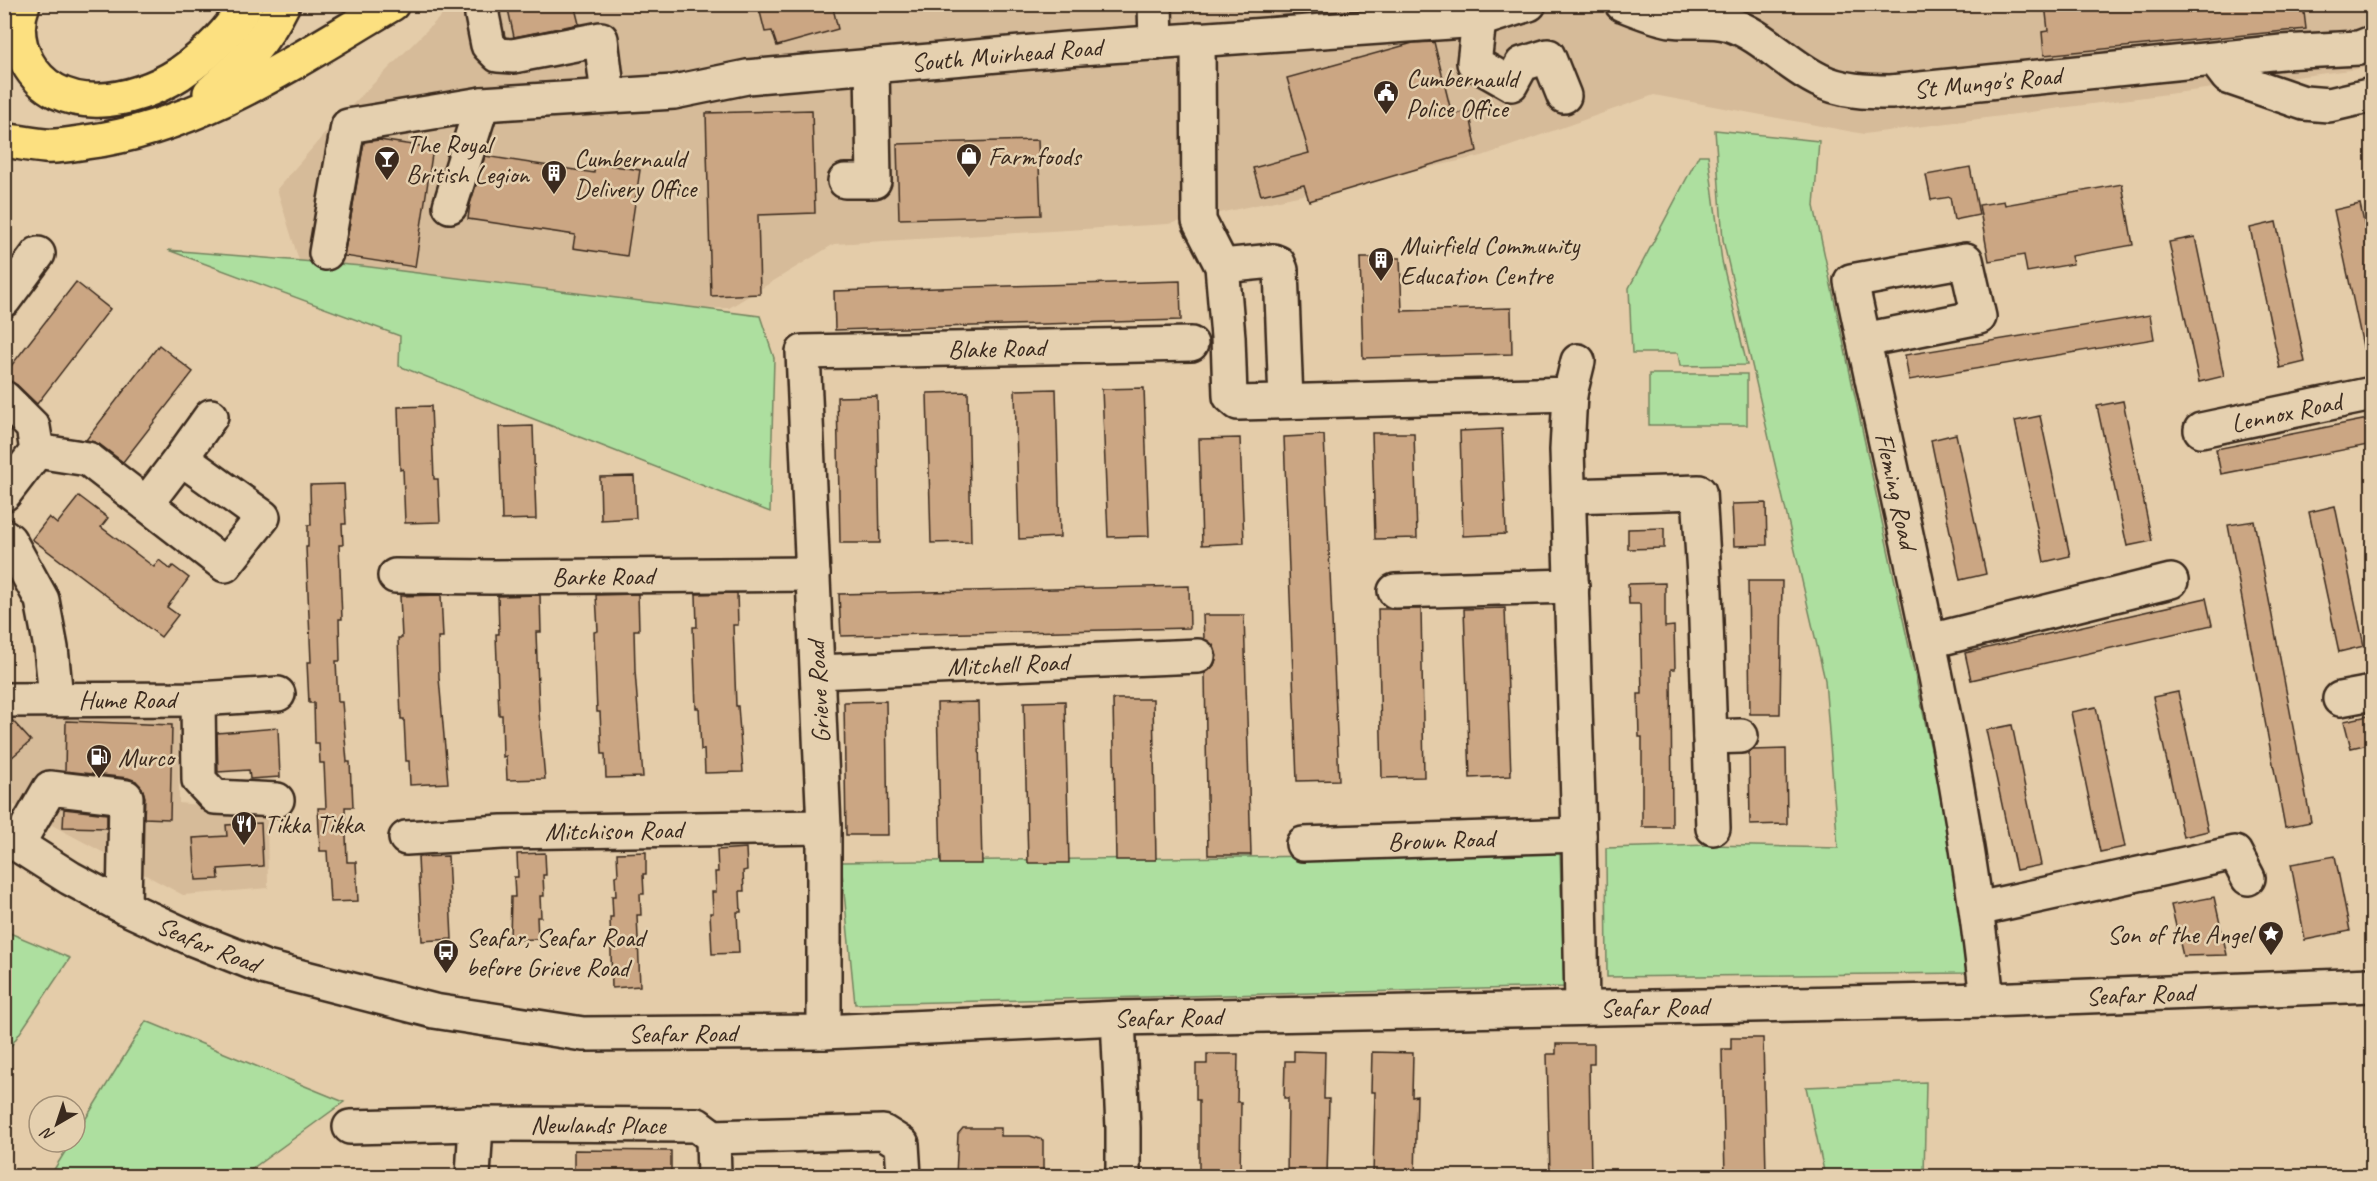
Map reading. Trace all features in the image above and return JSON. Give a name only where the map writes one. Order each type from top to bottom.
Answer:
[{"type":"main road","points":[[22,4],[18,32],[21,50],[30,67],[42,82],[57,92],[73,99],[90,102],[110,100],[136,92],[177,75],[213,46],[230,28],[246,4]]},
{"type":"main road","points":[[145,131],[208,94],[230,75],[251,55],[267,34],[283,4]]},
{"type":"main road","points":[[4,140],[47,146],[83,143],[145,131],[206,108],[292,63],[392,4]]},
{"type":"main road","points":[[4,118],[83,143]]},
{"type":"street","points":[[483,4],[482,15],[488,45],[498,56],[513,56],[601,39],[608,95]]},
{"type":"street","points":[[1155,4],[1156,43]]},
{"type":"street","name":"South Muirhead Road","points":[[326,253],[348,126],[482,104],[674,92],[747,77],[1198,39],[1361,16],[1479,20],[1529,4]]},
{"type":"street","name":"St Mungo's Road","points":[[1622,4],[1671,20],[1701,19],[1730,24],[1756,37],[1818,80],[1839,88],[1866,92],[1891,92],[2282,52],[2359,48],[2373,43]]},
{"type":"street","points":[[1479,20],[1474,63],[1511,84],[1522,64],[1548,56],[1564,96]]},
{"type":"street","points":[[1198,39],[1198,221],[1222,266],[1230,396],[1238,403],[1570,393]]},
{"type":"street","points":[[2215,60],[2228,77],[2304,103],[2329,105],[2373,95]]},
{"type":"street","points":[[845,181],[874,181],[872,66]]},
{"type":"street","points":[[450,206],[482,104]]},
{"type":"street","points":[[4,300],[38,254]]},
{"type":"street","points":[[1222,266],[1273,261],[1278,263],[1281,270],[1286,401]]},
{"type":"street","name":"Fleming Road","points":[[1864,340],[1930,641],[1977,909],[1987,1000]]},
{"type":"street","name":"Blake Road","points":[[803,352],[1191,344]]},
{"type":"street","name":"Grieve Road","points":[[803,352],[824,828],[824,1032]]},
{"type":"street","points":[[1578,361],[1570,393],[1567,450],[1582,1006]]},
{"type":"street","name":"Lennox Road","points":[[2201,430],[2373,394]]},
{"type":"street","points":[[4,398],[33,427],[37,451],[4,494]]},
{"type":"street","points":[[146,504],[211,416]]},
{"type":"street","points":[[37,451],[88,459],[225,565],[263,517],[181,458]]},
{"type":"street","points":[[1568,496],[1699,479],[1726,737],[1713,828]]},
{"type":"street","name":"Hume Road","points":[[4,536],[9,540],[42,600],[51,648],[56,698]]},
{"type":"street","name":"Barke Road","points":[[395,576],[492,578],[813,574]]},
{"type":"street","points":[[1930,641],[2171,581]]},
{"type":"street","points":[[1395,591],[1572,586]]},
{"type":"street","name":"Mitchell Road","points":[[818,672],[1198,656]]},
{"type":"street","points":[[2340,699],[2373,693]]},
{"type":"street","name":"Hume Road","points":[[4,700],[198,699],[278,694]]},
{"type":"street","name":"Hume Road","points":[[198,699],[199,780],[215,797],[278,800]]},
{"type":"street","points":[[11,841],[50,788],[126,797],[124,907]]},
{"type":"street","name":"Mitchison Road","points":[[406,838],[502,832],[824,828]]},
{"type":"street","name":"Brown Road","points":[[1303,844],[1579,836]]},
{"type":"street","name":"Seafar Road","points":[[11,841],[70,878],[124,907],[193,939],[266,968],[434,1011],[584,1034],[824,1032],[1118,1018],[1582,1006],[1987,1000],[2373,985]]},
{"type":"street","points":[[1977,909],[2242,866]]},
{"type":"street","points":[[1118,1018],[1123,1176]]},
{"type":"street","points":[[473,1176],[476,1124]]},
{"type":"street","name":"Newlands Place","points":[[350,1127],[476,1124],[697,1125],[713,1137],[883,1132],[902,1144],[904,1176]]},
{"type":"street","points":[[713,1137],[714,1176]]},
{"type":"shaded area","points":[[452,5],[2372,5],[2372,67],[1864,134],[1654,95],[1482,156],[1168,224],[834,244],[729,308],[704,309],[362,266],[299,261],[277,189],[333,124]]},
{"type":"shaded area","points":[[8,713],[178,713],[179,803],[267,812],[268,888],[183,895],[5,800],[4,717]]},
{"type":"green space","points":[[1715,130],[1819,141],[1814,206],[1959,879],[1966,973],[1607,977],[1606,848],[1710,845],[1838,848],[1825,680],[1723,240]]},
{"type":"green space","points":[[1699,155],[1708,155],[1722,261],[1747,365],[1680,366],[1678,353],[1632,353],[1629,288]]},
{"type":"green space","points":[[168,250],[362,266],[760,316],[774,358],[770,512],[399,366],[400,336]]},
{"type":"green space","points":[[1649,374],[1747,374],[1747,425],[1649,425]]},
{"type":"green space","points":[[1560,853],[1564,987],[855,1004],[841,862]]},
{"type":"green space","points":[[5,931],[70,958],[5,1055]]},
{"type":"green space","points":[[146,1021],[344,1102],[242,1176],[50,1176],[64,1154],[87,1154],[87,1117]]},
{"type":"green space","points":[[1926,1082],[1924,1176],[1825,1176],[1806,1087]]},
{"type":"building","points":[[529,4],[574,4],[579,24],[514,37],[508,9]]},
{"type":"building","points":[[758,4],[832,4],[838,29],[777,46],[772,31],[765,32]]},
{"type":"building","points":[[2045,4],[2303,4],[2306,29],[2044,55],[2042,32],[2048,31]]},
{"type":"building","name":"Cumbernauld Police Office","points":[[1434,42],[1452,115],[1469,110],[1477,151],[1309,201],[1304,185],[1261,195],[1253,168],[1309,153],[1287,78],[1413,43]]},
{"type":"building","points":[[812,110],[815,213],[758,215],[760,294],[711,296],[706,113]]},
{"type":"building","name":"The Royal British Legion","points":[[379,140],[433,148],[415,267],[344,256],[364,142]]},
{"type":"building","name":"Farmfoods","points":[[1038,140],[1041,215],[899,219],[897,144]]},
{"type":"building","name":"Cumbernauld Delivery Office","points":[[485,156],[594,173],[595,163],[640,170],[627,256],[573,248],[575,235],[468,219],[470,204]]},
{"type":"building","points":[[1970,167],[1979,215],[1954,220],[1950,197],[1931,200],[1926,175]]},
{"type":"building","points":[[2122,184],[2133,245],[2071,256],[2073,264],[2027,272],[2024,255],[1989,261],[1979,205],[2004,201],[2005,205]]},
{"type":"building","points":[[2360,204],[2373,265],[2373,350],[2364,351],[2334,210]]},
{"type":"building","points":[[2276,222],[2305,362],[2280,368],[2250,228]]},
{"type":"building","points":[[2195,237],[2224,376],[2199,382],[2169,242]]},
{"type":"building","name":"Muirfield Community Education Centre","points":[[1360,258],[1400,258],[1402,311],[1511,308],[1512,354],[1363,358]]},
{"type":"building","points":[[1180,281],[1181,320],[835,330],[834,291]]},
{"type":"building","points":[[76,282],[110,309],[37,404],[17,385],[4,379],[4,375]]},
{"type":"building","points":[[2150,315],[2154,339],[1909,380],[1905,355]]},
{"type":"building","points":[[159,345],[193,372],[123,462],[99,444],[86,440]]},
{"type":"building","points":[[1144,388],[1149,536],[1108,537],[1102,389]]},
{"type":"building","points":[[1056,389],[1060,537],[1019,539],[1015,390]]},
{"type":"building","points":[[968,392],[971,542],[931,543],[927,393]]},
{"type":"building","points":[[877,396],[880,543],[840,543],[837,397]]},
{"type":"building","points":[[2123,401],[2152,541],[2127,546],[2097,406]]},
{"type":"building","points":[[431,406],[434,479],[438,479],[440,522],[405,523],[398,407]]},
{"type":"building","points":[[2040,416],[2070,556],[2044,562],[2015,421]]},
{"type":"building","points":[[2373,418],[2373,444],[2221,474],[2216,449]]},
{"type":"building","points":[[533,426],[536,519],[502,520],[499,427]]},
{"type":"building","points":[[1502,429],[1506,534],[1463,536],[1460,431]]},
{"type":"building","points":[[1372,433],[1414,433],[1417,538],[1375,539]]},
{"type":"building","points":[[1956,434],[1986,574],[1960,580],[1931,440]]},
{"type":"building","points":[[1324,435],[1339,780],[1297,781],[1284,437]]},
{"type":"building","points":[[1240,438],[1244,543],[1202,545],[1199,439]]},
{"type":"building","points":[[634,476],[636,518],[601,520],[600,477]]},
{"type":"building","points":[[344,484],[346,524],[342,524],[343,545],[339,545],[342,619],[339,619],[340,661],[336,661],[338,702],[342,702],[347,762],[350,762],[352,784],[353,807],[345,807],[347,862],[356,862],[358,901],[330,902],[327,851],[320,851],[318,808],[326,808],[324,763],[320,763],[319,743],[315,743],[314,703],[309,703],[307,662],[311,662],[306,547],[308,547],[308,525],[311,525],[310,485]]},
{"type":"building","points":[[79,496],[108,518],[101,527],[154,567],[159,560],[170,569],[173,566],[189,578],[167,607],[178,615],[161,637],[32,539],[49,517],[57,524]]},
{"type":"building","points":[[1766,503],[1767,545],[1734,546],[1732,504]]},
{"type":"building","points":[[2335,506],[2364,646],[2339,652],[2309,512]]},
{"type":"building","points":[[2254,521],[2311,822],[2285,827],[2228,525]]},
{"type":"building","points":[[1664,528],[1664,548],[1628,549],[1628,529]]},
{"type":"building","points":[[1748,581],[1782,581],[1780,714],[1750,714]]},
{"type":"building","points":[[1665,583],[1665,627],[1674,626],[1675,669],[1671,669],[1672,827],[1642,827],[1642,737],[1639,737],[1638,694],[1642,694],[1640,604],[1629,604],[1628,584]]},
{"type":"building","points":[[1189,586],[1190,628],[841,636],[839,594]]},
{"type":"building","points":[[737,593],[738,625],[733,625],[736,706],[738,706],[743,772],[705,773],[704,749],[701,750],[699,708],[696,708],[693,627],[697,627],[696,594]]},
{"type":"building","points":[[638,594],[639,630],[634,630],[635,671],[643,777],[606,778],[605,754],[602,754],[600,712],[597,712],[594,632],[598,631],[596,595]]},
{"type":"building","points":[[441,595],[443,637],[438,637],[439,678],[448,783],[410,785],[409,761],[406,761],[404,719],[401,719],[398,638],[402,638],[400,596]]},
{"type":"building","points":[[540,595],[541,632],[536,632],[539,713],[545,779],[507,780],[506,756],[503,757],[502,715],[499,715],[496,634],[499,634],[498,596]]},
{"type":"building","points":[[2206,598],[2212,625],[1971,680],[1965,653]]},
{"type":"building","points":[[1505,608],[1511,776],[1470,778],[1464,609]]},
{"type":"building","points":[[1378,609],[1421,609],[1424,777],[1382,778]]},
{"type":"building","points":[[1203,615],[1244,615],[1251,855],[1208,855],[1205,673],[1214,665],[1217,656],[1213,645],[1204,639]]},
{"type":"building","points":[[2178,692],[2208,831],[2183,837],[2153,697]]},
{"type":"building","points":[[1113,699],[1153,699],[1156,860],[1116,860]]},
{"type":"building","points":[[886,701],[888,835],[846,835],[844,702]]},
{"type":"building","points":[[1065,701],[1069,863],[1028,863],[1024,702]]},
{"type":"building","points":[[978,702],[982,864],[941,864],[937,703]]},
{"type":"building","points":[[2096,707],[2125,847],[2100,852],[2071,712]]},
{"type":"building","points":[[2373,715],[2373,743],[2351,748],[2344,721]]},
{"type":"building","points":[[4,719],[11,719],[31,741],[4,764]]},
{"type":"building","points":[[66,721],[172,725],[170,819],[144,818],[145,797],[136,781],[128,778],[65,771]]},
{"type":"building","points":[[2012,725],[2041,865],[2016,870],[1986,730]]},
{"type":"building","points":[[278,728],[280,777],[250,779],[249,770],[218,772],[217,733]]},
{"type":"building","points":[[1786,749],[1787,824],[1750,825],[1749,752]]},
{"type":"building","points":[[64,809],[107,814],[107,828],[63,827]]},
{"type":"building","points":[[261,823],[263,866],[218,869],[219,879],[196,880],[193,838],[227,836],[226,825]]},
{"type":"building","points":[[746,848],[747,870],[743,871],[744,891],[740,891],[741,912],[737,912],[739,953],[712,954],[710,913],[713,913],[712,892],[716,892],[717,850]]},
{"type":"building","points":[[646,852],[646,874],[643,874],[644,894],[640,894],[641,915],[637,915],[640,986],[612,988],[610,917],[613,917],[612,896],[616,896],[617,853]]},
{"type":"building","points":[[545,853],[544,896],[540,896],[541,917],[537,917],[538,939],[510,940],[511,897],[515,897],[514,877],[518,877],[517,854]]},
{"type":"building","points":[[448,856],[452,939],[422,941],[418,857]]},
{"type":"building","points":[[2335,856],[2350,931],[2305,940],[2291,864]]},
{"type":"building","points":[[2214,897],[2227,955],[2183,956],[2171,905]]},
{"type":"building","points":[[1731,1038],[1763,1038],[1766,1176],[1725,1176],[1722,1049],[1731,1049]]},
{"type":"building","points":[[1556,1044],[1594,1044],[1594,1064],[1589,1064],[1591,1176],[1550,1176],[1547,1054],[1556,1054]]},
{"type":"building","points":[[1294,1051],[1325,1052],[1324,1099],[1329,1099],[1327,1176],[1287,1176],[1288,1098],[1284,1098],[1285,1061],[1294,1061]]},
{"type":"building","points":[[1372,1052],[1413,1053],[1412,1097],[1417,1096],[1415,1176],[1373,1176],[1375,1092],[1371,1092]]},
{"type":"building","points":[[1207,1054],[1238,1054],[1237,1102],[1241,1102],[1240,1176],[1210,1176],[1210,1171],[1199,1170],[1199,1100],[1196,1100],[1196,1064],[1207,1064]]},
{"type":"building","points":[[963,1128],[1001,1128],[1001,1136],[1030,1136],[1043,1140],[1043,1176],[956,1176],[958,1134]]},
{"type":"building","points":[[574,1150],[671,1151],[671,1176],[574,1176]]},
{"type":"place","name":"Cumbernauld Police Office","points":[[1386,116]]},
{"type":"place","name":"Farmfoods","points":[[969,179]]},
{"type":"place","name":"The Royal British Legion","points":[[387,182]]},
{"type":"place","name":"Cumbernauld Delivery Office","points":[[554,196]]},
{"type":"place","name":"Muirfield Community Education Centre","points":[[1381,283]]},
{"type":"place","name":"Murco","points":[[99,780]]},
{"type":"place","name":"Tikka Tikka","points":[[244,847]]},
{"type":"place","name":"Son of the Angel","points":[[2271,957]]},
{"type":"place","name":"Seafar, Seafar Road before Grieve Road","points":[[446,975]]}]
